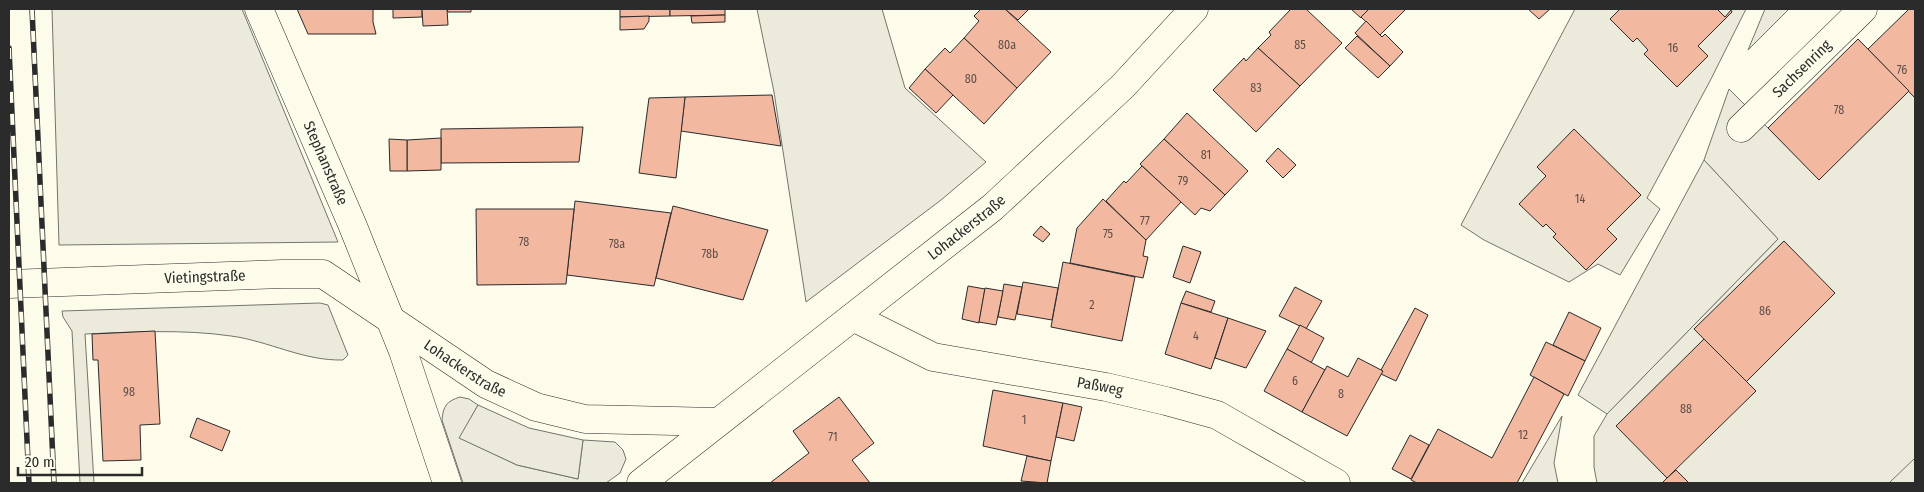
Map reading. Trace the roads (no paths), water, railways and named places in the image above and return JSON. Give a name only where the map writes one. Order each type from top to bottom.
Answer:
[{"type":"street","name":"Stephanstraße","points":[[259,9],[352,224],[390,318]]},
{"type":"street","name":"Lohackerstraße","points":[[641,483],[993,207],[1123,86],[1194,9]]},
{"type":"street","name":"Sachsenring","points":[[1741,128],[1863,9]]},
{"type":"street","name":"Vietingstraße","points":[[9,284],[323,274],[390,318]]},
{"type":"street","name":"Paßweg","points":[[853,317],[933,357],[1106,387],[1166,401],[1217,416],[1336,483]]},
{"type":"street","name":"Lohackerstraße","points":[[390,318],[486,384],[536,407],[586,419],[718,422]]},
{"type":"street","name":"Lohackerstraße","points":[[390,318],[403,351],[447,483]]},
{"type":"railway","points":[[32,9],[54,483]]},
{"type":"railway","points":[[9,48],[29,483]]}]
